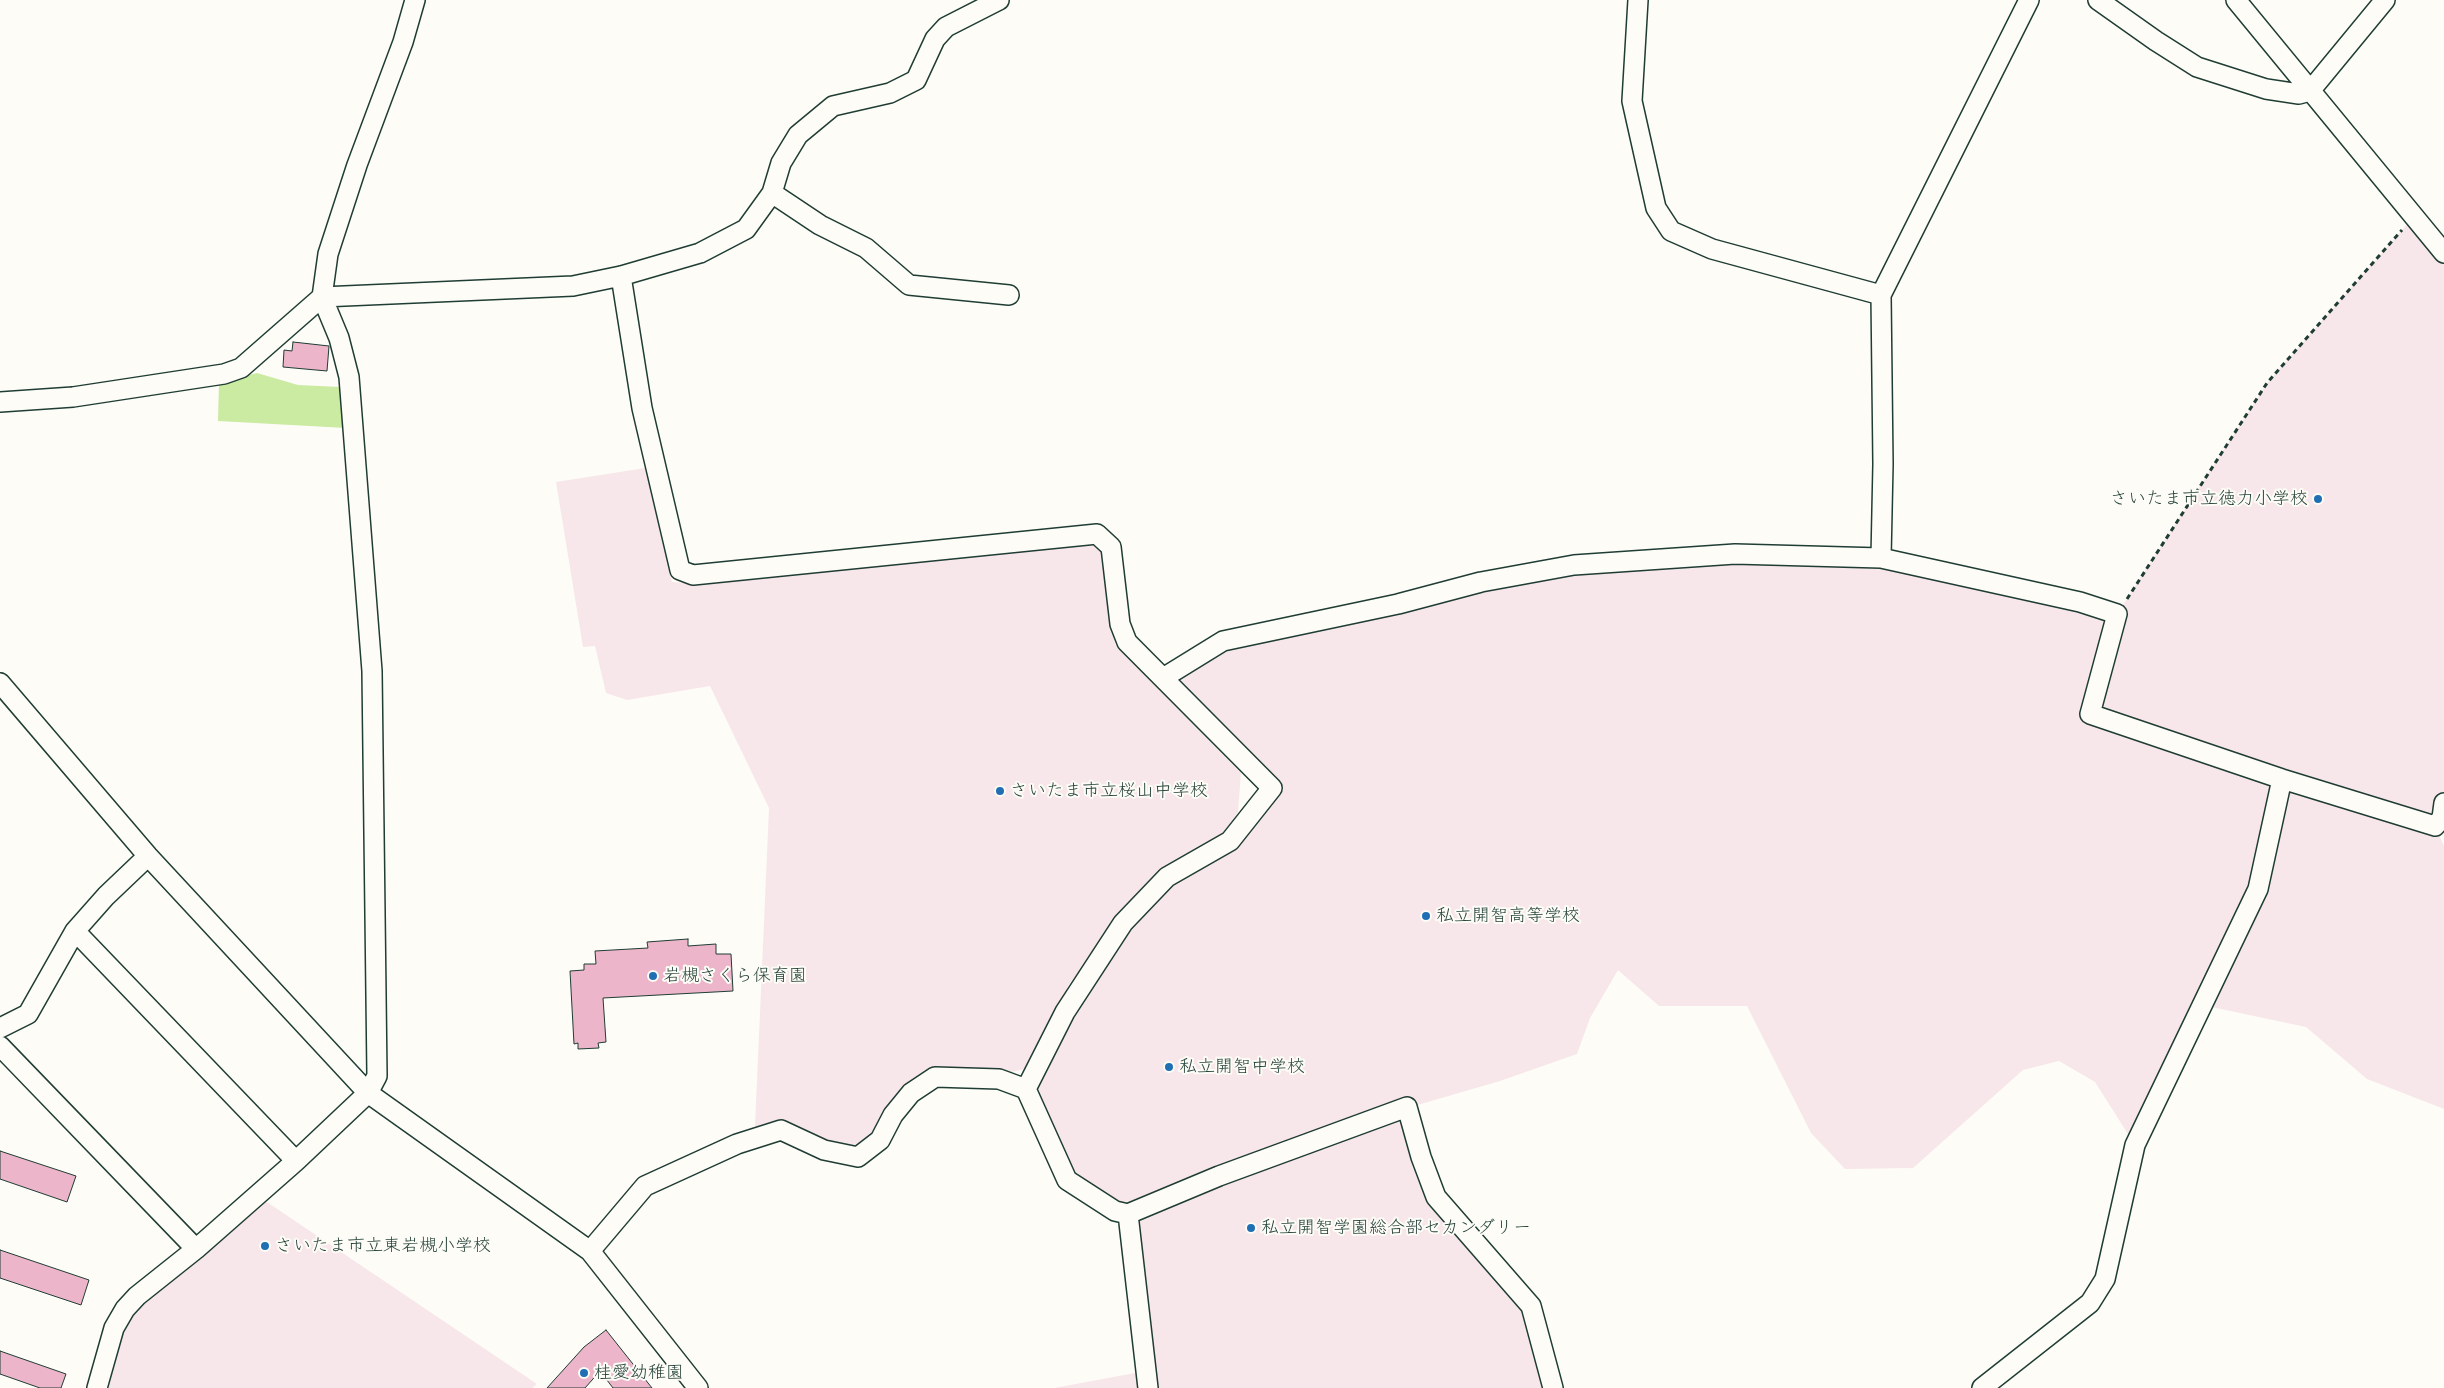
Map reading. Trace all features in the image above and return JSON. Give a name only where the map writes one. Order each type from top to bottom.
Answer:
[{"type":"street","points":[[96,1388],[114,1328],[125,1309],[137,1296],[196,1249],[296,1161],[368,1093],[377,1076],[372,672],[349,377],[339,338],[322,297],[328,254],[357,165],[403,42],[415,0]]},
{"type":"street","points":[[0,402],[73,397],[224,374],[241,368],[322,297],[573,286],[621,276],[700,253],[746,230],[772,193],[780,163],[798,135],[833,106],[890,93],[916,80],[934,39],[946,27],[999,0]]},
{"type":"street","points":[[1638,0],[1632,101],[1656,208],[1671,231],[1712,249],[1881,295]]},
{"type":"street","points":[[1881,558],[1883,464],[1881,295],[2029,0]]},
{"type":"street","points":[[2098,0],[2156,42],[2196,67],[2266,89],[2298,94],[2310,91],[2385,0]]},
{"type":"street","points":[[2236,0],[2444,253]]},
{"type":"street","points":[[772,193],[820,225],[866,248],[909,285],[1009,296]]},
{"type":"street","points":[[621,276],[642,408],[680,570],[693,575],[1097,534],[1111,547],[1120,624],[1127,642],[1272,788],[1230,841],[1167,877],[1123,923],[1065,1012],[1026,1089]]},
{"type":"street","points":[[1163,678],[1223,641],[1398,604],[1481,582],[1574,565],[1735,554],[1881,558],[2080,602],[2117,614],[2090,714],[2282,779],[2435,826],[2442,818],[2444,803]]},
{"type":"street","points":[[0,683],[148,856],[368,1093],[590,1251],[698,1388]]},
{"type":"street","points":[[1982,1388],[2090,1303],[2105,1280],[2136,1145],[2258,889],[2282,779]]},
{"type":"street","points":[[0,1028],[28,1014],[75,931],[106,896],[148,856]]},
{"type":"street","points":[[75,931],[296,1161]]},
{"type":"street","points":[[0,1046],[196,1249]]},
{"type":"street","points":[[590,1251],[645,1186],[737,1144],[781,1130],[824,1150],[858,1157],[880,1140],[893,1115],[911,1093],[935,1077],[999,1079],[1026,1089],[1067,1180],[1115,1211],[1128,1214],[1219,1176],[1407,1107],[1421,1157],[1436,1197],[1531,1306],[1553,1388]]},
{"type":"street","points":[[1128,1214],[1148,1388]]},
{"type":"path","points":[[2117,614],[2267,383],[2414,217]]},
{"type":"shaded area","points":[[2411,220],[2444,261],[2444,791],[2435,826],[2444,846],[2444,1109],[2367,1079],[2306,1027],[2202,1005],[2135,1145],[2095,1082],[2059,1061],[2023,1070],[1913,1168],[1845,1169],[1811,1133],[1747,1006],[1659,1006],[1618,970],[1590,1018],[1577,1054],[1500,1081],[1407,1108],[1436,1197],[1531,1306],[1558,1388],[1054,1388],[1146,1371],[1128,1214],[1067,1180],[1026,1089],[1065,1012],[1167,877],[1230,841],[1272,789],[1163,678],[1223,641],[1574,565],[1881,558],[2117,614],[2267,383]]},
{"type":"shaded area","name":"さいたま市立桜山中学校","points":[[645,468],[672,582],[694,584],[1095,537],[1106,546],[1115,644],[1241,773],[1238,812],[1223,834],[1154,877],[1115,923],[1068,986],[1033,1067],[999,1075],[923,1075],[865,1147],[835,1145],[809,1131],[755,1126],[769,808],[710,686],[627,700],[606,693],[595,646],[583,647],[556,482]]},
{"type":"shaded area","name":"さいたま市立東岩槻小学校","points":[[258,1196],[537,1384],[532,1388],[97,1388],[114,1328]]},
{"type":"green space","points":[[257,373],[298,385],[341,387],[346,428],[218,421],[219,382]]},
{"type":"building","points":[[293,342],[329,346],[327,371],[283,367],[284,350],[292,351]]},
{"type":"building","points":[[688,939],[688,946],[716,944],[716,954],[731,954],[733,991],[603,998],[606,1042],[598,1043],[599,1048],[578,1049],[578,1043],[574,1044],[570,971],[584,970],[584,964],[596,964],[595,951],[648,948],[647,942]]},
{"type":"building","points":[[0,1151],[76,1176],[67,1202],[0,1179]]},
{"type":"building","points":[[0,1250],[89,1280],[81,1305],[0,1278]]},
{"type":"building","points":[[606,1330],[652,1388],[613,1388],[600,1371],[585,1388],[547,1388],[584,1347]]},
{"type":"building","points":[[0,1351],[66,1374],[61,1388],[40,1388],[0,1374]]},
{"type":"place","name":"さいたま市立徳力小学校","points":[[2318,499]]},
{"type":"place","name":"さいたま市立桜山中学校","points":[[1000,791]]},
{"type":"place","name":"私立開智高等学校","points":[[1426,916]]},
{"type":"place","name":"岩槻さくら保育園","points":[[653,976]]},
{"type":"place","name":"私立開智中学校","points":[[1169,1067]]},
{"type":"place","name":"私立開智学園総合部セカンダリー","points":[[1251,1228]]},
{"type":"place","name":"さいたま市立東岩槻小学校","points":[[265,1246]]},
{"type":"place","name":"桂愛幼稚園","points":[[584,1373]]}]
